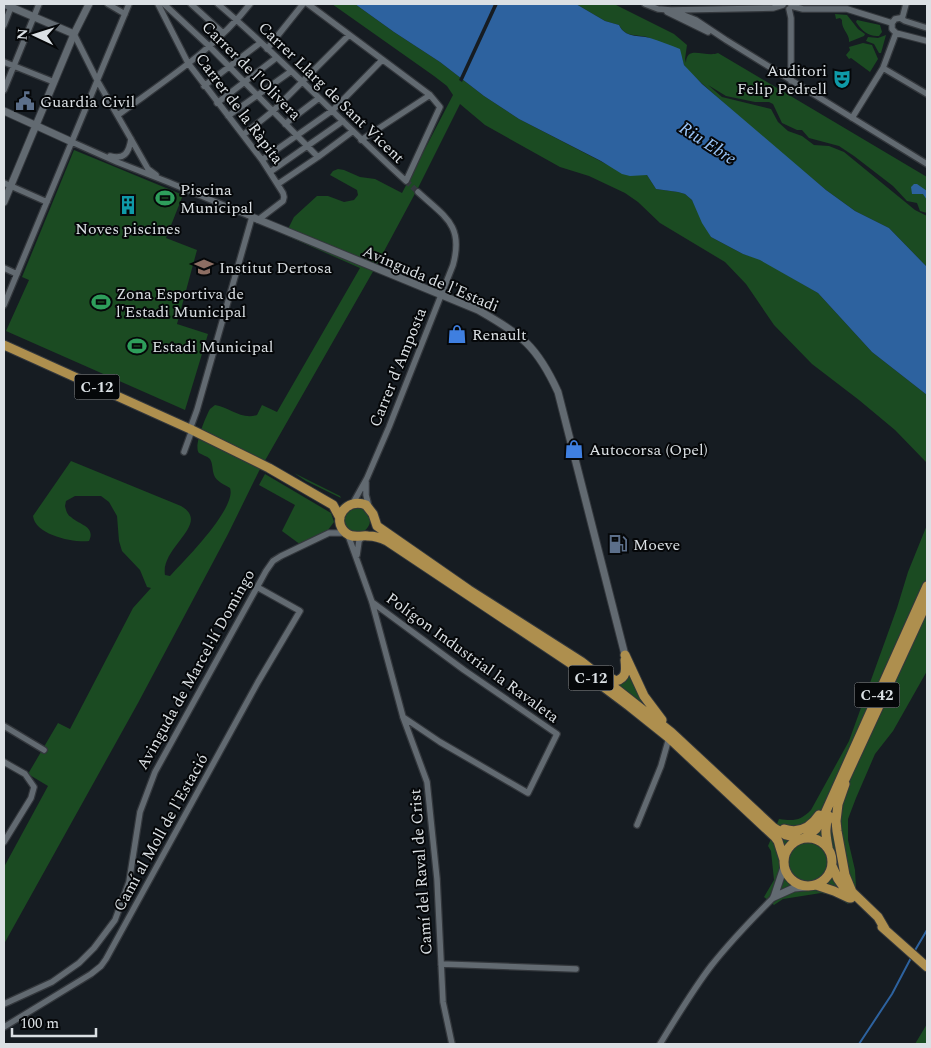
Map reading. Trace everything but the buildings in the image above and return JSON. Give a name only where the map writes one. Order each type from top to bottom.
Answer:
[{"type":"main road","name":"C-12","points":[[4,345],[191,429],[270,468],[333,505]]},
{"type":"main road","points":[[347,534],[342,529],[340,519],[333,505],[362,503],[370,508]]},
{"type":"main road","points":[[340,519],[342,512],[351,504]]},
{"type":"main road","name":"C-12","points":[[370,508],[377,526],[469,590],[582,662],[670,735],[779,832],[818,840],[828,847]]},
{"type":"main road","points":[[364,536],[371,530],[374,519]]},
{"type":"main road","name":"C-12","points":[[347,534],[355,537],[379,537],[387,541],[585,673],[670,735],[775,837],[778,841],[788,876],[793,881],[805,886]]},
{"type":"main road","name":"C-42","points":[[803,838],[820,823],[927,586]]},
{"type":"main road","name":"C-42","points":[[828,847],[826,823],[927,602]]},
{"type":"main road","points":[[582,662],[616,681],[626,674],[625,655]]},
{"type":"main road","points":[[625,655],[644,696],[670,735]]},
{"type":"main road","points":[[850,770],[838,804],[836,821],[836,831],[845,875],[852,892],[878,917],[885,929]]},
{"type":"main road","points":[[760,815],[778,828],[795,831],[808,828],[827,805]]},
{"type":"main road","points":[[784,863],[789,847],[803,838]]},
{"type":"main road","points":[[816,886],[827,878],[832,866],[832,856],[828,847]]},
{"type":"main road","points":[[832,866],[838,879],[852,899],[927,967]]},
{"type":"main road","points":[[805,886],[816,886],[834,890],[852,899]]},
{"type":"street","points":[[4,90],[39,4]]},
{"type":"street","points":[[4,202],[7,184],[89,4]]},
{"type":"street","points":[[108,4],[125,14]]},
{"type":"street","points":[[4,305],[129,4]]},
{"type":"street","name":"Carrer de la Ràpita","points":[[158,4],[188,63],[262,160],[284,197],[283,201],[255,218]]},
{"type":"street","name":"Carrer de l'Olivera","points":[[164,4],[209,46],[318,157]]},
{"type":"street","points":[[191,4],[224,33]]},
{"type":"street","name":"Carrer Llarg de Sant Vicent","points":[[218,4],[333,110],[361,140],[406,181],[440,107],[430,95]]},
{"type":"street","points":[[118,115],[209,46],[237,20],[250,4]]},
{"type":"street","points":[[267,49],[303,4]]},
{"type":"street","points":[[308,4],[430,95],[361,140]]},
{"type":"street","points":[[645,4],[726,40]]},
{"type":"street","points":[[852,118],[883,68],[898,33],[906,28],[904,20],[906,4]]},
{"type":"street","points":[[4,25],[7,6],[74,34],[97,80],[146,166],[153,173],[168,182]]},
{"type":"street","points":[[658,9],[700,10],[788,6],[803,9],[853,7],[892,23]]},
{"type":"street","points":[[788,6],[791,18],[791,81]]},
{"type":"street","points":[[671,10],[697,21],[927,164]]},
{"type":"street","points":[[697,21],[700,10]]},
{"type":"street","points":[[892,23],[896,19],[904,20],[927,28]]},
{"type":"street","points":[[892,23],[892,28],[898,33],[927,41]]},
{"type":"street","points":[[243,135],[273,111],[348,35]]},
{"type":"street","points":[[204,86],[260,43]]},
{"type":"street","points":[[218,102],[276,58]]},
{"type":"street","points":[[262,160],[333,110],[382,60]]},
{"type":"street","points":[[4,62],[54,82]]},
{"type":"street","points":[[883,68],[927,94]]},
{"type":"street","points":[[228,116],[290,72]]},
{"type":"street","points":[[285,124],[319,98]]},
{"type":"street","points":[[4,112],[72,142]]},
{"type":"street","points":[[270,172],[343,121]]},
{"type":"street","points":[[278,184],[352,131]]},
{"type":"street","points":[[91,150],[116,158],[122,157],[129,150],[131,140]]},
{"type":"street","name":"Avinguda de l'Estadi","points":[[72,142],[138,171],[478,310],[509,327],[531,346],[547,368],[558,392],[625,655]]},
{"type":"street","points":[[138,171],[146,166]]},
{"type":"street","points":[[7,184],[48,202]]},
{"type":"street","name":"Carrer d'Amposta","points":[[351,504],[367,478],[389,427],[453,265],[456,252],[457,240],[449,221],[418,192]]},
{"type":"street","points":[[184,452],[255,218]]},
{"type":"street","points":[[4,268],[17,274]]},
{"type":"street","points":[[367,478],[366,495],[370,508]]},
{"type":"street","points":[[330,533],[340,519]]},
{"type":"street","points":[[330,533],[347,534]]},
{"type":"street","name":"Avinguda de Marcel·lí Domingo","points":[[4,1004],[52,982],[80,963],[115,920],[129,882],[140,812],[154,772],[257,587],[273,562],[330,533]]},
{"type":"street","name":"Camí del Raval de Crist","points":[[347,534],[372,602],[403,717],[427,782],[437,879],[443,1002],[452,1044]]},
{"type":"street","points":[[357,557],[359,541],[364,536]]},
{"type":"street","name":"Camí al Moll de l'Estació","points":[[4,1027],[101,966],[258,682],[300,611],[257,587]]},
{"type":"street","name":"Polígon Industrial la Ravaleta","points":[[372,602],[464,670],[557,734],[528,793],[440,742],[403,717]]},
{"type":"street","points":[[4,726],[44,750]]},
{"type":"street","points":[[636,825],[661,766],[670,735]]},
{"type":"street","points":[[4,762],[26,774],[34,787],[31,798],[4,842]]},
{"type":"street","points":[[774,897],[784,863]]},
{"type":"street","points":[[660,1044],[714,962],[774,897],[794,888],[805,886]]},
{"type":"street","points":[[441,964],[576,969]]},
{"type":"green space","points":[[332,4],[355,4],[519,119],[608,165],[647,175],[656,189],[685,194],[692,200],[711,237],[743,254],[760,259],[818,293],[872,352],[927,395],[927,463],[895,430],[812,364],[774,325],[746,284],[725,262],[660,223],[638,202],[625,193],[589,176],[560,167],[485,125],[460,104],[375,268],[259,471],[228,534],[138,703],[4,944],[4,867],[48,786],[28,774],[58,723],[70,729],[133,608],[151,588],[147,587],[140,570],[122,551],[119,541],[117,516],[109,502],[101,496],[75,496],[66,501],[65,506],[69,515],[86,526],[90,532],[89,541],[74,541],[48,533],[35,523],[33,516],[71,461],[181,506],[189,513],[191,520],[166,565],[165,575],[170,576],[218,521],[230,497],[230,488],[217,479],[214,475],[210,459],[199,453],[198,450],[201,431],[210,409],[215,405],[240,415],[251,416],[257,415],[262,405],[277,412],[360,268],[285,235],[294,217],[317,196],[328,196],[344,202],[354,200],[358,195],[357,190],[330,175],[338,169],[360,177],[375,179],[402,193],[453,95],[447,86],[434,76]]},
{"type":"green space","points":[[576,4],[614,4],[674,34],[687,45],[686,63],[689,54],[718,53],[927,177],[927,213],[920,211],[917,203],[907,201],[893,186],[839,146],[809,138],[802,130],[797,130],[782,123],[773,104],[726,96],[708,85],[722,97],[771,109],[778,122],[788,131],[802,136],[814,145],[829,146],[844,152],[915,210],[927,216],[927,267],[889,228],[855,211],[826,190],[761,136],[689,72],[682,58],[647,37],[628,34],[619,25],[605,21]]},
{"type":"green space","points":[[835,14],[847,15],[858,29],[865,34],[864,36],[849,42],[842,20],[840,18],[836,19]]},
{"type":"green space","points":[[857,20],[880,25],[882,32],[879,36],[869,34],[863,31],[856,22]]},
{"type":"green space","points":[[886,35],[881,53],[879,53],[874,44],[866,41],[868,37],[878,38]]},
{"type":"green space","points":[[863,43],[872,45],[878,59],[870,72],[851,58],[849,59],[846,55],[850,50],[849,47]]},
{"type":"green space","name":"Zona Esportiva de l'Estadi Municipal","points":[[74,150],[183,195],[166,238],[197,250],[177,324],[208,334],[185,410],[6,331],[29,280],[22,277]]},
{"type":"green space","points":[[294,473],[340,496],[341,498],[306,481]]},
{"type":"green space","points":[[265,474],[331,513],[334,522],[328,530],[301,545],[282,531],[295,505],[259,485]]},
{"type":"green space","points":[[357,507],[366,511],[370,520],[366,529],[357,533],[348,529],[344,520],[348,511]]},
{"type":"green space","points":[[927,525],[927,671],[893,731],[875,754],[848,819],[848,840],[855,870],[856,888],[848,904],[833,895],[821,893],[783,899],[774,905],[764,897],[774,880],[771,851],[768,846],[779,819],[796,819],[811,810],[849,741],[908,572]]},
{"type":"green space","points":[[627,664],[657,718],[612,683],[618,683]]},
{"type":"green space","points":[[927,1024],[927,1044],[915,1044]]},
{"type":"water","name":"Riu Ebre","points":[[355,4],[576,4],[605,21],[619,25],[628,34],[650,38],[680,49],[684,65],[702,84],[826,190],[855,211],[889,228],[927,267],[927,395],[872,352],[818,293],[760,260],[743,254],[711,237],[702,223],[692,200],[685,194],[656,189],[647,175],[630,176],[622,174],[601,161],[519,119]]},
{"type":"water","points":[[914,184],[927,191],[927,200],[923,194],[912,194],[911,187]]},
{"type":"pier","points":[[494,4],[498,4],[462,82],[459,80]]},
{"type":"waterway","points":[[914,952],[927,930]]},
{"type":"waterway","points":[[859,1044],[892,994],[912,956]]},
{"type":"tunnel","points":[[406,181],[418,192]]},
{"type":"place","name":"Auditori Felip Pedrell","points":[[842,79]]},
{"type":"place","name":"Guardia Civil","points":[[25,101]]},
{"type":"place","name":"Piscina Municipal","points":[[165,198]]},
{"type":"place","name":"Noves piscines","points":[[128,205]]},
{"type":"place","name":"Institut Dertosa","points":[[204,267]]},
{"type":"place","name":"Zona Esportiva de l'Estadi Municipal","points":[[101,302]]},
{"type":"place","name":"Renault","points":[[457,334]]},
{"type":"place","name":"Estadi Municipal","points":[[137,346]]},
{"type":"place","name":"Autocorsa (Opel)","points":[[574,449]]},
{"type":"place","name":"Moeve","points":[[618,544]]}]
